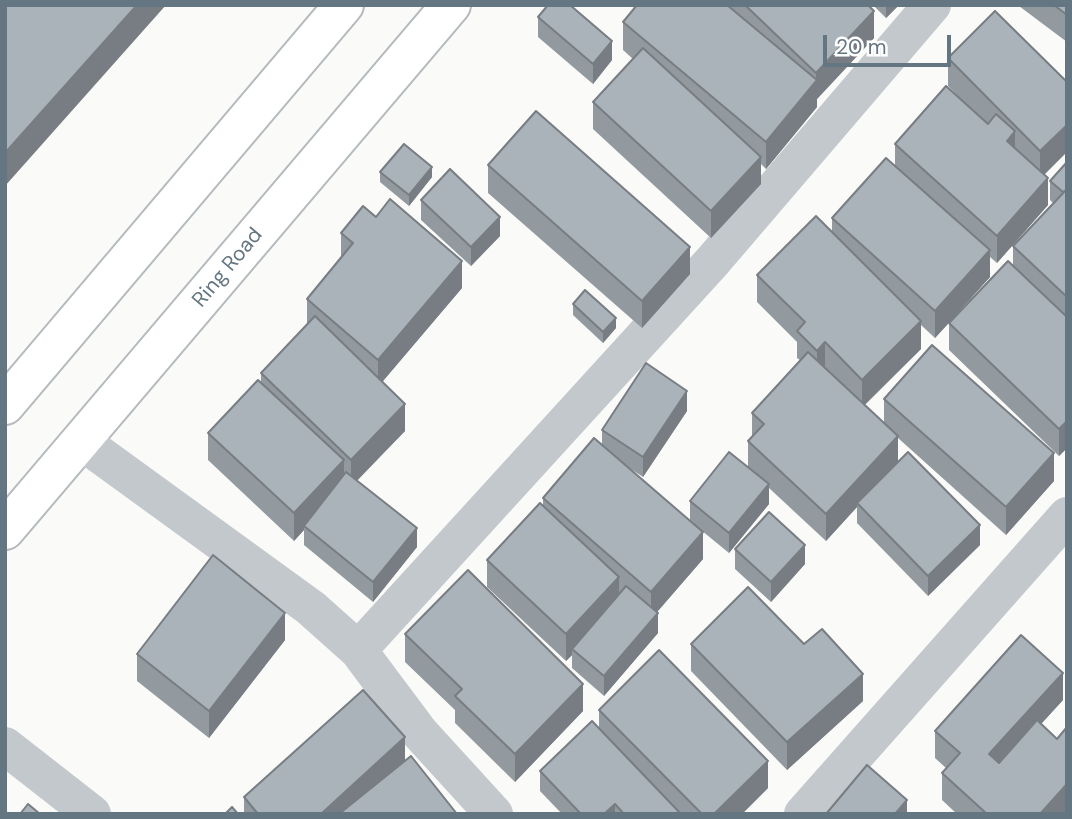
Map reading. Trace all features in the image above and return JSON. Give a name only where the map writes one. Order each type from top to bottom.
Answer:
[{"type":"main road","points":[[5,405],[344,5]]},
{"type":"main road","name":"Ring Road","points":[[5,530],[451,5]]},
{"type":"street","points":[[358,650],[712,262],[932,5]]},
{"type":"street","points":[[81,441],[311,608],[358,650],[420,733],[494,814]]},
{"type":"street","points":[[803,814],[1067,516]]},
{"type":"street","points":[[5,746],[92,814]]},
{"type":"building","points":[[5,5],[137,5],[5,153]]},
{"type":"building","points":[[548,5],[570,5],[612,41],[593,64],[538,17]]},
{"type":"building","points":[[637,5],[727,5],[817,80],[766,142],[623,22]]},
{"type":"building","points":[[745,5],[868,5],[874,11],[816,73]]},
{"type":"building","points":[[1054,5],[1067,5],[1067,15]]},
{"type":"building","points":[[995,11],[1067,82],[1067,125],[1040,151],[948,58]]},
{"type":"building","points":[[643,48],[761,157],[711,211],[593,102]]},
{"type":"building","points":[[946,86],[988,124],[996,114],[1015,131],[1007,141],[1048,178],[997,236],[895,144]]},
{"type":"building","points":[[536,111],[690,247],[642,301],[488,165]]},
{"type":"building","points":[[404,144],[432,167],[409,195],[380,172]]},
{"type":"building","points":[[886,158],[990,250],[935,311],[832,218]]},
{"type":"building","points":[[1067,162],[1067,191],[1063,192],[1050,181]]},
{"type":"building","points":[[450,169],[500,217],[471,247],[421,200]]},
{"type":"building","points":[[1067,191],[1067,297],[1013,246]]},
{"type":"building","points":[[390,199],[462,261],[378,360],[307,299],[353,243],[341,233],[363,206],[376,217]]},
{"type":"building","points":[[816,216],[921,321],[862,380],[825,342],[817,351],[797,331],[805,322],[757,275]]},
{"type":"building","points":[[1008,261],[1067,317],[1067,421],[1059,429],[949,323]]},
{"type":"building","points":[[585,290],[616,318],[603,332],[573,304]]},
{"type":"building","points":[[315,316],[405,404],[351,460],[261,373]]},
{"type":"building","points":[[932,345],[1054,453],[1006,507],[884,399]]},
{"type":"building","points":[[808,352],[898,436],[826,514],[748,441],[764,424],[752,413]]},
{"type":"building","points":[[646,363],[687,391],[643,457],[602,430]]},
{"type":"building","points":[[258,380],[344,460],[294,513],[208,433]]},
{"type":"building","points":[[594,438],[703,532],[651,592],[543,498]]},
{"type":"building","points":[[729,452],[769,484],[729,533],[690,501]]},
{"type":"building","points":[[908,452],[980,525],[928,576],[857,503]]},
{"type":"building","points":[[346,472],[417,528],[373,582],[304,526]]},
{"type":"building","points":[[540,503],[619,577],[566,634],[487,560]]},
{"type":"building","points":[[769,512],[805,545],[771,582],[735,549]]},
{"type":"building","points":[[213,555],[285,613],[209,711],[137,654]]},
{"type":"building","points":[[468,570],[583,684],[515,754],[455,696],[462,689],[405,634]]},
{"type":"building","points":[[626,586],[658,613],[604,676],[572,649]]},
{"type":"building","points":[[748,587],[804,644],[822,629],[863,674],[787,742],[691,644]]},
{"type":"building","points":[[1021,635],[1063,673],[989,754],[999,763],[1037,720],[1057,739],[1067,727],[1067,784],[1040,814],[987,814],[942,773],[960,753],[935,731]]},
{"type":"building","points":[[659,650],[768,761],[714,814],[702,814],[599,710]]},
{"type":"building","points":[[363,690],[405,737],[321,814],[258,814],[244,797]]},
{"type":"building","points":[[592,721],[681,814],[624,814],[615,804],[604,814],[581,814],[540,771]]},
{"type":"building","points":[[411,756],[457,814],[339,814]]},
{"type":"building","points":[[867,765],[907,800],[895,814],[826,814]]},
{"type":"building","points":[[28,804],[40,814],[20,814]]},
{"type":"building","points":[[232,807],[238,814],[225,814]]}]
